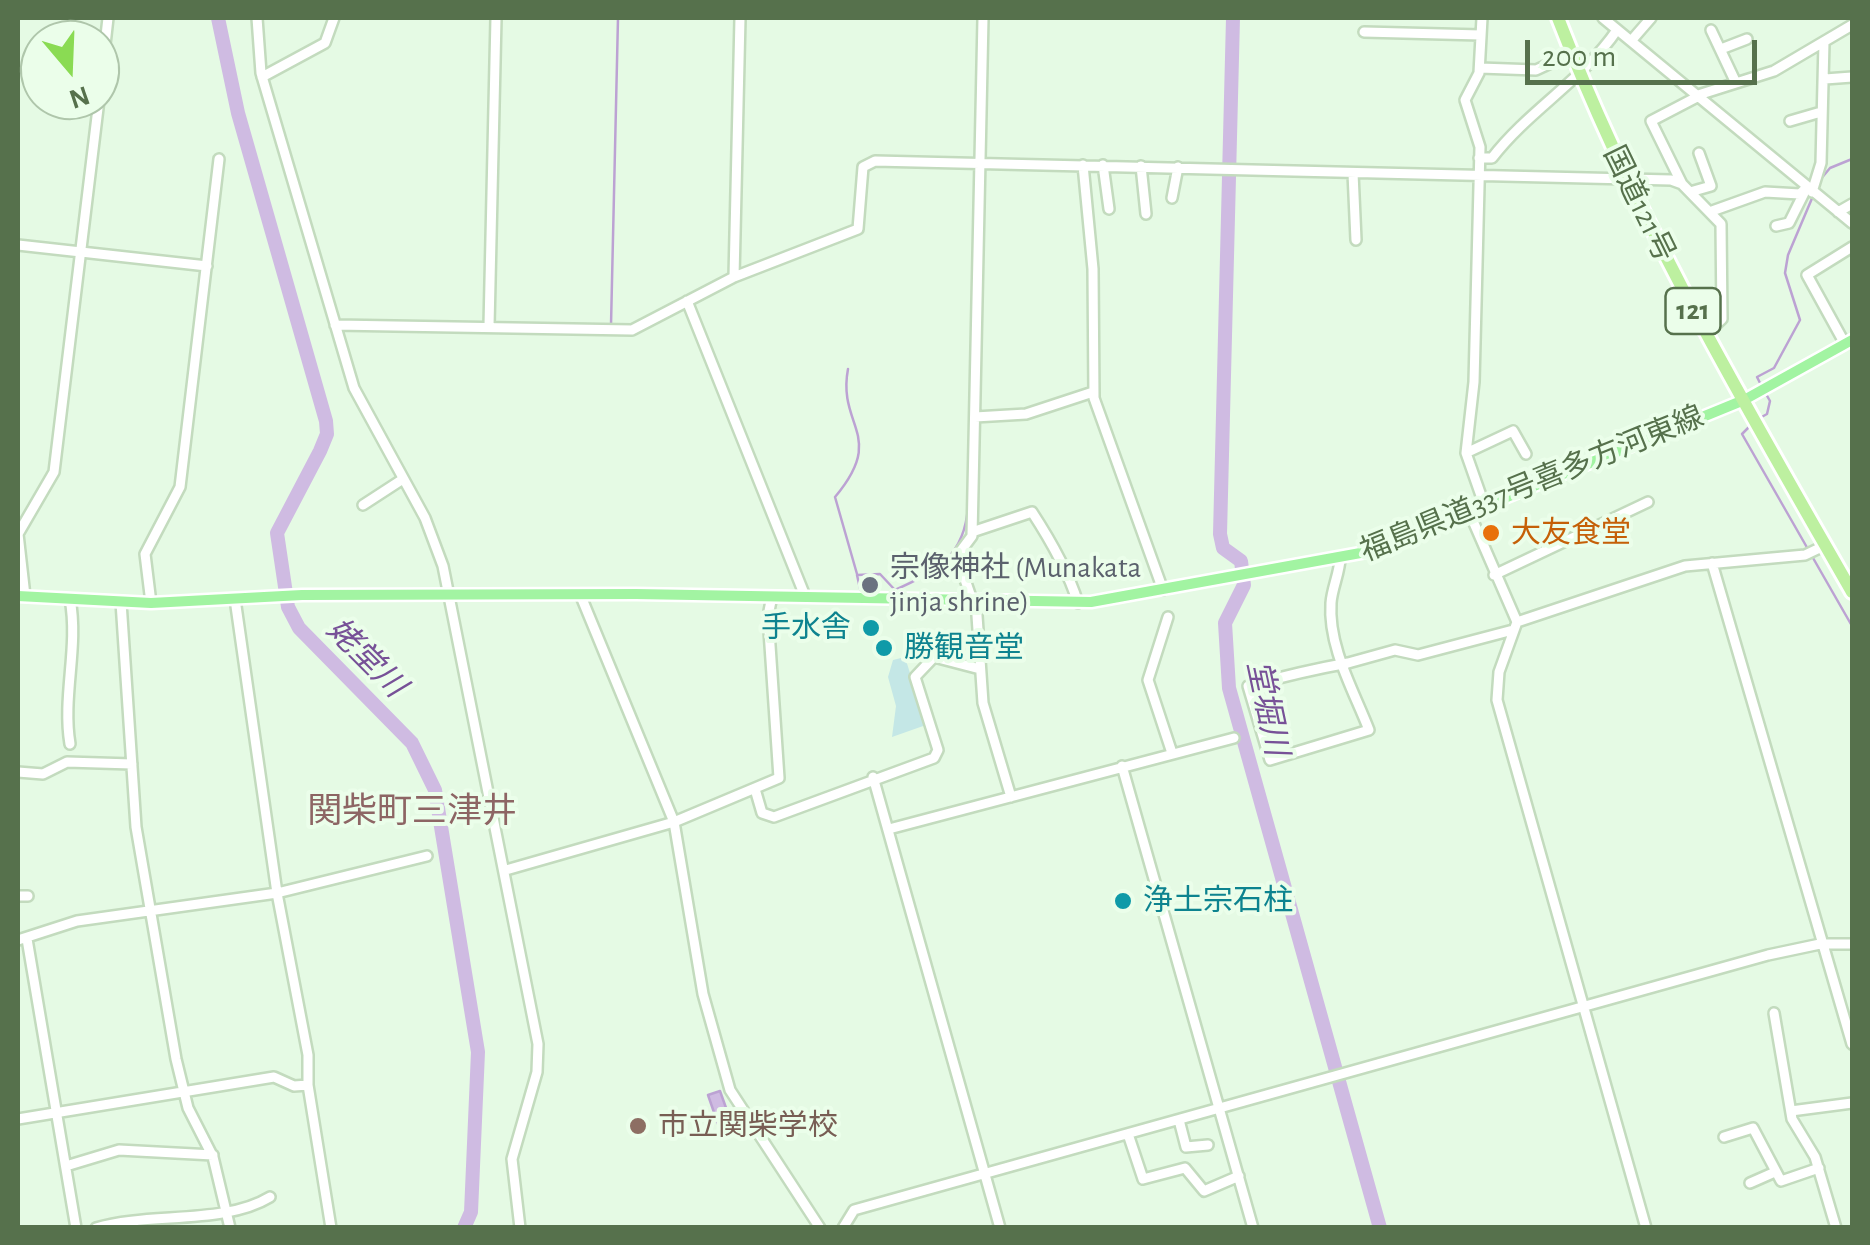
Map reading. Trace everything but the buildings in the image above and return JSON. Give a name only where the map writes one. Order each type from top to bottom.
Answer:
[{"type":"highway","name":"国道121号","points":[[1558,18],[1625,179],[1705,334],[1852,592]]},
{"type":"main road","name":"福島県道337号喜多方河東線","points":[[21,596],[151,603],[302,595],[580,594],[1078,603],[1377,550],[1744,400],[1849,342]]},
{"type":"street","points":[[257,18],[262,77],[359,400],[432,534],[450,594],[539,1055],[512,1159],[520,1228]]},
{"type":"street","points":[[262,77],[325,43],[334,18]]},
{"type":"street","points":[[489,326],[496,18]]},
{"type":"street","points":[[734,277],[740,18]]},
{"type":"street","points":[[983,18],[972,532],[957,557],[974,600],[983,703],[1011,798]]},
{"type":"street","points":[[1482,18],[1480,68],[1465,100],[1479,140],[1474,382],[1466,453],[1485,506]]},
{"type":"street","points":[[1602,18],[1807,191],[1852,223]]},
{"type":"street","points":[[1631,41],[1651,18]]},
{"type":"street","points":[[1705,334],[1722,319],[1722,224],[1682,184],[1652,122],[1696,97],[1774,71],[1852,25]]},
{"type":"street","points":[[1479,158],[1492,158],[1518,126],[1580,76],[1617,30]]},
{"type":"street","points":[[1711,30],[1736,82]]},
{"type":"street","points":[[1364,32],[1482,35]]},
{"type":"street","points":[[1721,49],[1747,39]]},
{"type":"street","points":[[1776,226],[1788,223],[1821,163],[1824,42]]},
{"type":"street","points":[[1480,68],[1536,70],[1549,64]]},
{"type":"street","points":[[1824,80],[1852,78]]},
{"type":"street","points":[[1790,120],[1821,112]]},
{"type":"street","points":[[21,596],[18,534],[54,472],[97,120]]},
{"type":"street","points":[[1662,146],[1676,140]]},
{"type":"street","points":[[1690,192],[1711,186],[1700,154]]},
{"type":"street","points":[[151,603],[145,554],[180,486],[219,159]]},
{"type":"street","points":[[335,324],[632,330],[734,277],[858,229],[867,163],[1479,174],[1682,184]]},
{"type":"street","points":[[1083,165],[1094,281],[1093,392],[1163,590]]},
{"type":"street","points":[[1104,165],[1109,209]]},
{"type":"street","points":[[1142,166],[1146,214]]},
{"type":"street","points":[[1172,198],[1178,167]]},
{"type":"street","points":[[1353,173],[1356,240]]},
{"type":"street","points":[[1712,211],[1764,192],[1807,191]]},
{"type":"street","points":[[1838,212],[1852,204]]},
{"type":"street","points":[[18,245],[207,266]]},
{"type":"street","points":[[1849,342],[1806,275],[1852,247]]},
{"type":"street","points":[[687,301],[805,596]]},
{"type":"street","points":[[975,417],[1026,414],[1093,392]]},
{"type":"street","points":[[1466,453],[1513,431],[1526,454]]},
{"type":"street","points":[[363,505],[403,479]]},
{"type":"street","points":[[1494,575],[1648,502]]},
{"type":"street","points":[[972,532],[1032,512],[1053,554],[1065,564],[1078,603]]},
{"type":"street","points":[[1470,514],[1515,626],[1499,672],[1497,700],[1646,1228]]},
{"type":"street","points":[[1340,558],[1331,619],[1343,664],[1368,732],[1268,759],[1248,686],[1343,664],[1395,650],[1418,655],[1515,626],[1669,571],[1805,555],[1826,546]]},
{"type":"street","points":[[1712,563],[1852,1044]]},
{"type":"street","points":[[580,594],[674,822],[703,994],[730,1090],[820,1228]]},
{"type":"street","points":[[506,870],[674,822],[756,789],[781,774],[768,616],[772,596]]},
{"type":"street","points":[[236,598],[277,894],[308,1055],[308,1085],[331,1228]]},
{"type":"street","points":[[70,599],[75,637],[67,722],[70,744]]},
{"type":"street","points":[[121,602],[136,827],[182,1091],[212,1155],[230,1228]]},
{"type":"street","points":[[1168,617],[1148,680],[1172,753]]},
{"type":"street","points":[[756,789],[762,812],[772,818],[938,754],[914,677],[934,656],[980,669]]},
{"type":"street","points":[[889,829],[1234,738]]},
{"type":"street","points":[[18,772],[43,774],[60,762],[132,764]]},
{"type":"street","points":[[1122,766],[1253,1228]]},
{"type":"street","points":[[873,777],[1000,1228]]},
{"type":"street","points":[[76,1228],[58,1112],[22,940],[77,920],[277,894],[428,856]]},
{"type":"street","points":[[843,1228],[854,1210],[985,1172],[1820,944],[1852,944]]},
{"type":"street","points":[[1774,1013],[1791,1111],[1819,1168],[1836,1228]]},
{"type":"street","points":[[18,1119],[278,1076],[294,1086],[308,1085]]},
{"type":"street","points":[[1791,1111],[1852,1103]]},
{"type":"street","points":[[1179,1120],[1186,1147],[1208,1145]]},
{"type":"street","points":[[1724,1137],[1753,1128],[1784,1181],[1819,1168]]},
{"type":"street","points":[[1128,1134],[1143,1178],[1185,1168],[1204,1190],[1238,1176]]},
{"type":"street","points":[[66,1166],[119,1150],[212,1155]]},
{"type":"street","points":[[1750,1182],[1776,1172]]},
{"type":"street","points":[[96,1228],[134,1219],[198,1217],[255,1205],[270,1197]]},
{"type":"shaded area","points":[[905,657],[926,725],[892,737],[896,706],[888,677],[893,660]]},
{"type":"shaded area","points":[[720,1091],[730,1119],[718,1124],[708,1095]]},
{"type":"waterway","name":"姥堂川","points":[[218,18],[238,113],[326,421],[327,434],[320,451],[277,533],[288,607],[299,628],[412,743],[435,790],[478,1052],[471,1212],[464,1228]]},
{"type":"waterway","points":[[611,325],[618,18]]},
{"type":"waterway","name":"堂堀川","points":[[1233,18],[1220,534],[1223,548],[1241,561],[1244,585],[1225,623],[1229,688],[1380,1228]]},
{"type":"waterway","points":[[1820,180],[1830,168],[1852,159]]},
{"type":"waterway","points":[[1762,387],[1757,377],[1774,368],[1800,320],[1785,273],[1788,255],[1813,196]]},
{"type":"waterway","points":[[848,369],[846,389],[859,445],[850,476],[835,497],[857,574]]},
{"type":"waterway","points":[[1758,419],[1767,414],[1770,401],[1766,394]]},
{"type":"waterway","points":[[1752,424],[1742,434],[1852,626]]},
{"type":"waterway","points":[[861,593],[857,575],[880,574],[895,590],[935,569],[961,538],[968,506]]},
{"type":"place","name":"大友食堂","points":[[1491,533]]},
{"type":"place","name":"宗像神社 (Munakata jinja shrine)","points":[[870,585]]},
{"type":"place","name":"手水舎","points":[[871,628]]},
{"type":"place","name":"勝観音堂","points":[[884,648]]},
{"type":"place","name":"浄土宗石柱","points":[[1123,901]]},
{"type":"place","name":"市立関柴学校","points":[[638,1126]]},
{"type":"district","name":"関柴町三津井","points":[[412,811]]}]
